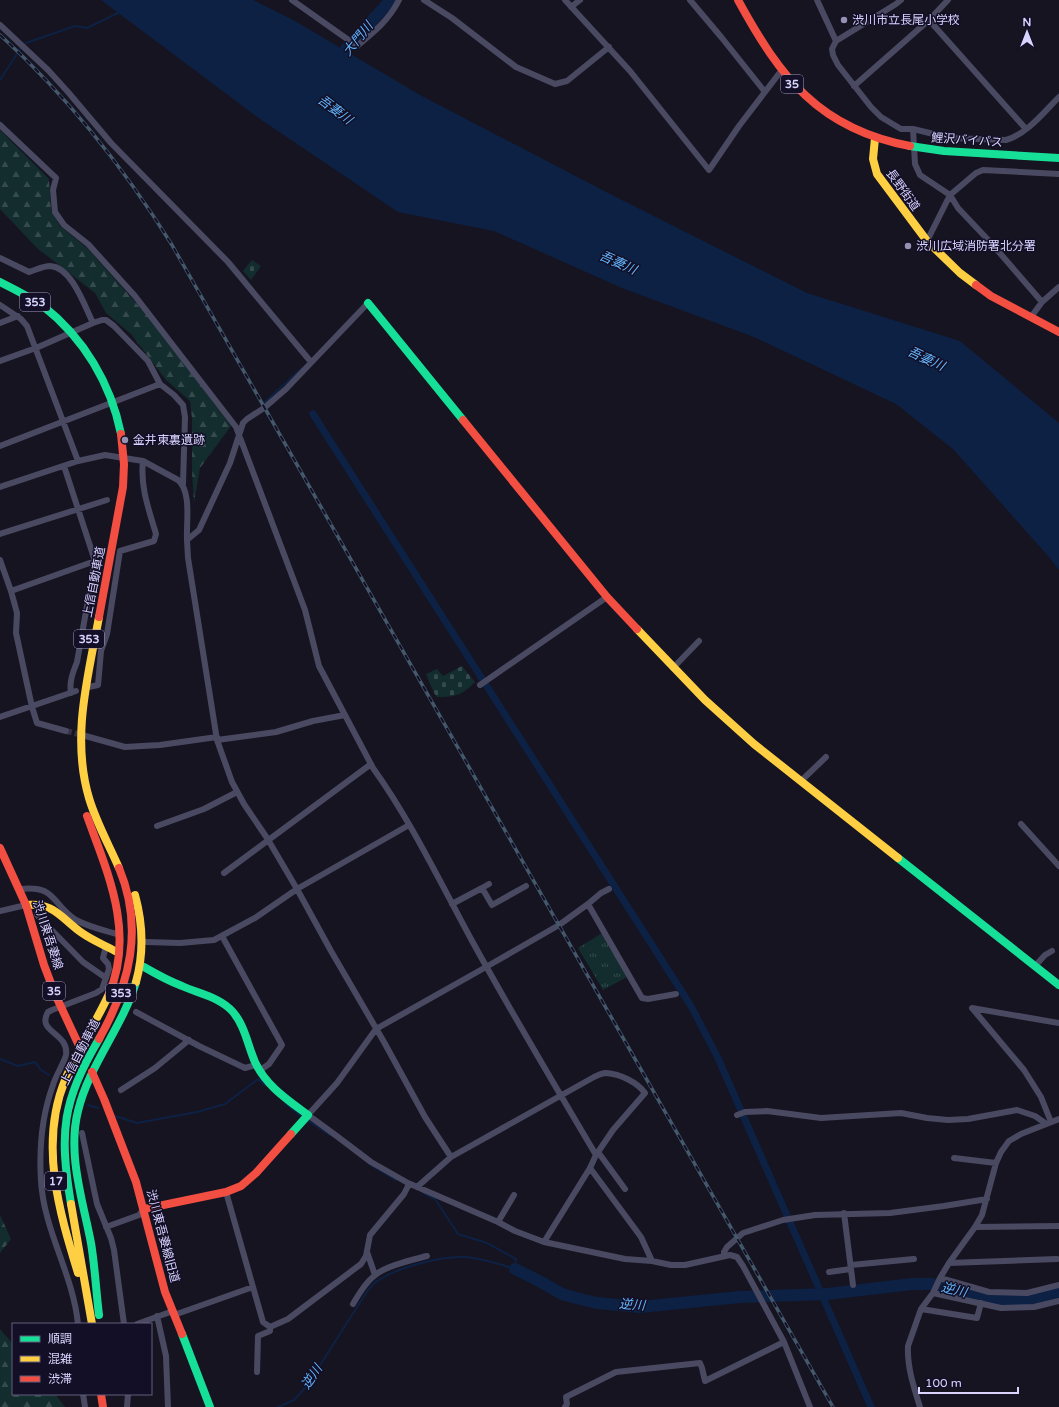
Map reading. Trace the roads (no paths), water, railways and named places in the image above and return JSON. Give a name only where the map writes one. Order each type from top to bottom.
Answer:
[{"type":"main road","name":"35","points":[[738,0],[781,71],[803,94],[827,114],[852,128],[875,138]]},
{"type":"main road","name":"鯉沢バイパス","points":[[875,138],[913,148],[1059,158]]},
{"type":"main road","name":"長野街道","points":[[875,138],[873,159],[877,174],[882,183],[927,241],[945,259],[991,296],[1059,332]]},
{"type":"main road","name":"上信自動車道","points":[[0,282],[42,306],[64,329],[94,375],[104,396],[114,427],[121,462],[114,514],[74,728],[74,758],[77,777],[127,911],[131,950],[129,966],[119,1000],[83,1067],[69,1103],[65,1125],[64,1148],[66,1172],[91,1320]]},
{"type":"main road","name":"上信自動車道","points":[[0,288],[41,312],[64,329]]},
{"type":"main road","points":[[368,303],[607,597],[705,700],[749,740],[1059,985]]},
{"type":"main road","name":"353","points":[[80,1048],[102,1010],[111,990],[120,951],[120,926],[116,903],[90,814]]},
{"type":"main road","name":"353","points":[[90,814],[124,868],[140,912],[142,936],[139,967],[129,1001],[120,1022],[92,1072]]},
{"type":"main road","name":"渋川東吾妻線","points":[[0,848],[20,889],[44,965],[60,1007],[92,1072]]},
{"type":"main road","points":[[26,905],[34,904],[50,908],[83,934],[115,951]]},
{"type":"main road","points":[[144,967],[177,984],[213,999],[226,1006],[233,1012],[240,1022],[258,1068],[265,1079],[305,1118],[256,1173],[240,1186],[226,1192],[144,1209]]},
{"type":"main road","name":"17","points":[[80,1048],[64,1082],[59,1097],[53,1127],[52,1145],[63,1217],[91,1320]]},
{"type":"main road","name":"17","points":[[92,1072],[78,1109],[74,1142],[75,1164],[91,1242],[99,1315]]},
{"type":"main road","name":"渋川東吾妻線旧道","points":[[92,1072],[136,1182],[159,1270],[173,1313],[210,1407]]},
{"type":"main road","name":"上信自動車道","points":[[74,1215],[87,1262],[100,1323]]},
{"type":"main road","points":[[101,1395],[103,1407]]},
{"type":"main road","points":[[109,1395],[110,1407]]},
{"type":"street","points":[[292,0],[357,46],[382,25],[399,0]]},
{"type":"street","points":[[424,0],[452,18],[516,67],[556,84],[567,82],[609,47]]},
{"type":"street","points":[[565,0],[630,71],[709,170],[739,126],[781,71]]},
{"type":"street","points":[[571,7],[580,0]]},
{"type":"street","points":[[690,0],[765,92]]},
{"type":"street","points":[[817,0],[836,40]]},
{"type":"street","points":[[901,0],[836,40],[832,49],[838,65],[881,117],[901,129],[914,129],[950,138],[970,140],[1006,140],[1011,139],[1026,129],[1059,97]]},
{"type":"street","points":[[854,86],[929,20],[948,0]]},
{"type":"street","points":[[929,20],[1026,129]]},
{"type":"street","points":[[0,25],[48,70],[111,143],[228,262],[311,362]]},
{"type":"street","points":[[0,125],[56,178],[53,190],[55,212],[64,225],[88,244],[136,296],[228,416],[239,433],[305,610],[318,666],[371,764],[409,825],[486,967],[597,1153],[624,1189]]},
{"type":"street","points":[[914,129],[915,164],[920,175],[950,195],[958,208],[992,244],[1042,302]]},
{"type":"street","points":[[970,140],[970,153]]},
{"type":"street","points":[[927,241],[950,195],[976,173],[983,170],[1059,174]]},
{"type":"street","points":[[0,258],[29,272],[48,266],[60,270],[71,279],[93,323]]},
{"type":"street","points":[[1031,317],[1042,302],[1059,287]]},
{"type":"street","points":[[187,540],[199,530],[230,463],[243,424],[247,419],[264,408],[286,389],[368,303]]},
{"type":"street","points":[[0,305],[18,316],[27,326],[78,461]]},
{"type":"street","points":[[0,323],[18,316]]},
{"type":"street","points":[[0,361],[36,348],[93,323],[106,320],[114,326],[148,361],[160,384],[174,394],[183,405],[185,411],[183,484],[187,494],[187,540],[190,572],[217,739],[232,782],[297,889],[425,1117],[451,1157]]},
{"type":"street","points":[[0,446],[160,384]]},
{"type":"street","points":[[0,487],[78,461],[105,455],[143,461],[183,484]]},
{"type":"street","points":[[89,687],[98,685],[101,651],[107,634],[120,551],[154,541],[156,534],[143,490],[141,473],[143,461]]},
{"type":"street","points":[[0,717],[74,692],[70,686],[77,662],[95,561],[77,510],[64,466]]},
{"type":"street","points":[[0,534],[107,500]]},
{"type":"street","points":[[0,560],[17,613],[16,634],[37,723],[66,731]]},
{"type":"street","points":[[11,591],[95,561]]},
{"type":"street","points":[[480,685],[607,597]]},
{"type":"street","points":[[673,668],[699,641]]},
{"type":"street","points":[[82,735],[125,747],[160,745],[276,732],[313,721],[345,715]]},
{"type":"street","points":[[801,781],[826,757]]},
{"type":"street","points":[[224,873],[371,764]]},
{"type":"street","points":[[157,826],[204,809],[237,792]]},
{"type":"street","points":[[1021,824],[1059,866]]},
{"type":"street","points":[[146,942],[204,942],[214,940],[255,918],[297,889],[409,825]]},
{"type":"street","points":[[452,904],[489,884]]},
{"type":"street","points":[[482,888],[492,905],[526,886]]},
{"type":"street","points":[[20,889],[31,888],[46,892],[75,919],[91,927],[117,934]]},
{"type":"street","points":[[609,889],[601,893],[559,924],[376,1029],[337,1083],[305,1118],[338,1136],[371,1162],[408,1186],[417,1187],[498,1222],[515,1231],[544,1242],[625,1259],[652,1261],[671,1265],[685,1265],[734,1255],[741,1261],[784,1342],[810,1407]]},
{"type":"street","points":[[588,904],[642,998],[648,1000],[676,994]]},
{"type":"street","points":[[0,910],[26,905]]},
{"type":"street","points":[[37,915],[83,962],[106,978]]},
{"type":"street","points":[[136,1012],[245,1068],[258,1068],[269,1064],[282,1045],[222,936]]},
{"type":"street","points":[[78,1323],[73,1292],[43,1199],[41,1159],[44,1119],[53,1085],[66,1056],[62,1039],[49,1030],[45,1024],[45,1020],[48,1012],[96,993],[102,989],[109,969],[103,956],[106,946]]},
{"type":"street","points":[[1035,966],[1045,955],[1052,951]]},
{"type":"street","points":[[1048,1122],[1041,1097],[1024,1070],[972,1008],[1059,1023]]},
{"type":"street","points":[[121,1090],[155,1068],[189,1040]]},
{"type":"street","points":[[417,1187],[451,1157],[601,1074],[607,1073],[629,1080],[641,1088],[645,1093],[613,1130],[597,1153],[590,1168],[544,1242]]},
{"type":"street","points":[[740,1114],[766,1111],[821,1118],[901,1113],[948,1120],[968,1119],[1017,1110],[1036,1116],[1048,1122]]},
{"type":"street","points":[[920,1407],[907,1351],[921,1310],[949,1263],[982,1215],[996,1163],[1001,1152],[1009,1142],[1021,1134],[1048,1122],[1059,1119]]},
{"type":"street","points":[[82,1134],[97,1204],[114,1250],[124,1323]]},
{"type":"street","points":[[954,1158],[996,1163]]},
{"type":"street","points":[[590,1168],[641,1237],[652,1261]]},
{"type":"street","points":[[257,1372],[258,1336],[270,1331],[270,1327],[288,1319],[361,1264],[366,1256],[370,1235],[408,1186]]},
{"type":"street","points":[[226,1192],[263,1322],[270,1327]]},
{"type":"street","points":[[498,1222],[514,1195]]},
{"type":"street","points":[[724,1256],[726,1246],[743,1233],[783,1220],[801,1216],[844,1213],[890,1213],[986,1199]]},
{"type":"street","points":[[87,1206],[97,1204]]},
{"type":"street","points":[[106,1228],[140,1215],[144,1209]]},
{"type":"street","points":[[844,1213],[853,1285]]},
{"type":"street","points":[[975,1227],[1059,1226]]},
{"type":"street","points":[[367,1250],[375,1275]]},
{"type":"street","points":[[353,1304],[363,1288],[375,1275],[396,1265],[427,1256]]},
{"type":"street","points":[[949,1263],[1057,1258]]},
{"type":"street","points":[[829,1272],[851,1267],[914,1260]]},
{"type":"street","points":[[939,1280],[989,1292],[1027,1293],[1059,1286]]},
{"type":"street","points":[[140,1323],[157,1316],[173,1313],[253,1287]]},
{"type":"street","points":[[933,1292],[1001,1308],[1034,1307],[1059,1301]]},
{"type":"street","points":[[921,1310],[977,1318],[981,1303]]},
{"type":"street","points":[[157,1316],[166,1356],[168,1407]]},
{"type":"street","points":[[565,1407],[567,1404],[566,1396],[616,1372],[700,1363],[706,1381],[784,1342]]},
{"type":"street","points":[[83,1395],[84,1407]]},
{"type":"street","points":[[127,1407],[128,1395]]},
{"type":"water","name":"吾妻川","points":[[101,0],[253,0],[295,21],[420,95],[610,194],[807,293],[960,341],[1059,423],[1059,570],[953,449],[896,404],[754,337],[622,288],[494,231],[398,212],[260,119]]},
{"type":"waterway","name":"大門川","points":[[339,64],[346,49],[391,0]]},
{"type":"waterway","points":[[0,80],[20,49],[26,43],[75,26],[87,28],[120,12]]},
{"type":"waterway","points":[[265,402],[302,368]]},
{"type":"waterway","points":[[313,414],[691,1006],[718,1058],[871,1407]]},
{"type":"waterway","points":[[0,1059],[18,1066],[35,1062],[41,1070],[49,1075]]},
{"type":"waterway","points":[[115,1116],[137,1123],[197,1112],[225,1104],[258,1079],[265,1085]]},
{"type":"waterway","points":[[285,1103],[303,1118]]},
{"type":"waterway","points":[[88,1105],[98,1108]]},
{"type":"waterway","points":[[307,1120],[330,1135]]},
{"type":"waterway","points":[[369,1164],[396,1180]]},
{"type":"waterway","name":"逆川","points":[[278,1407],[294,1400],[306,1387],[368,1290],[387,1275],[420,1263],[455,1257],[477,1259],[515,1269],[516,1259],[487,1243],[458,1234],[435,1199],[423,1193]]},
{"type":"waterway","name":"逆川","points":[[515,1269],[562,1294],[597,1303],[640,1307],[740,1297],[827,1294],[912,1284],[932,1284],[1001,1300],[1033,1300],[1059,1293]]},
{"type":"tunnel","points":[[66,731],[82,735]]},
{"type":"railway","points":[[0,35],[25,58],[93,134],[154,216],[172,245],[833,1407]]},
{"type":"place","name":"渋川市立長尾小学校","points":[[844,20]]},
{"type":"place","name":"渋川広域消防署北分署","points":[[908,246]]},
{"type":"place","name":"金井東裏遺跡","points":[[125,440]]}]
